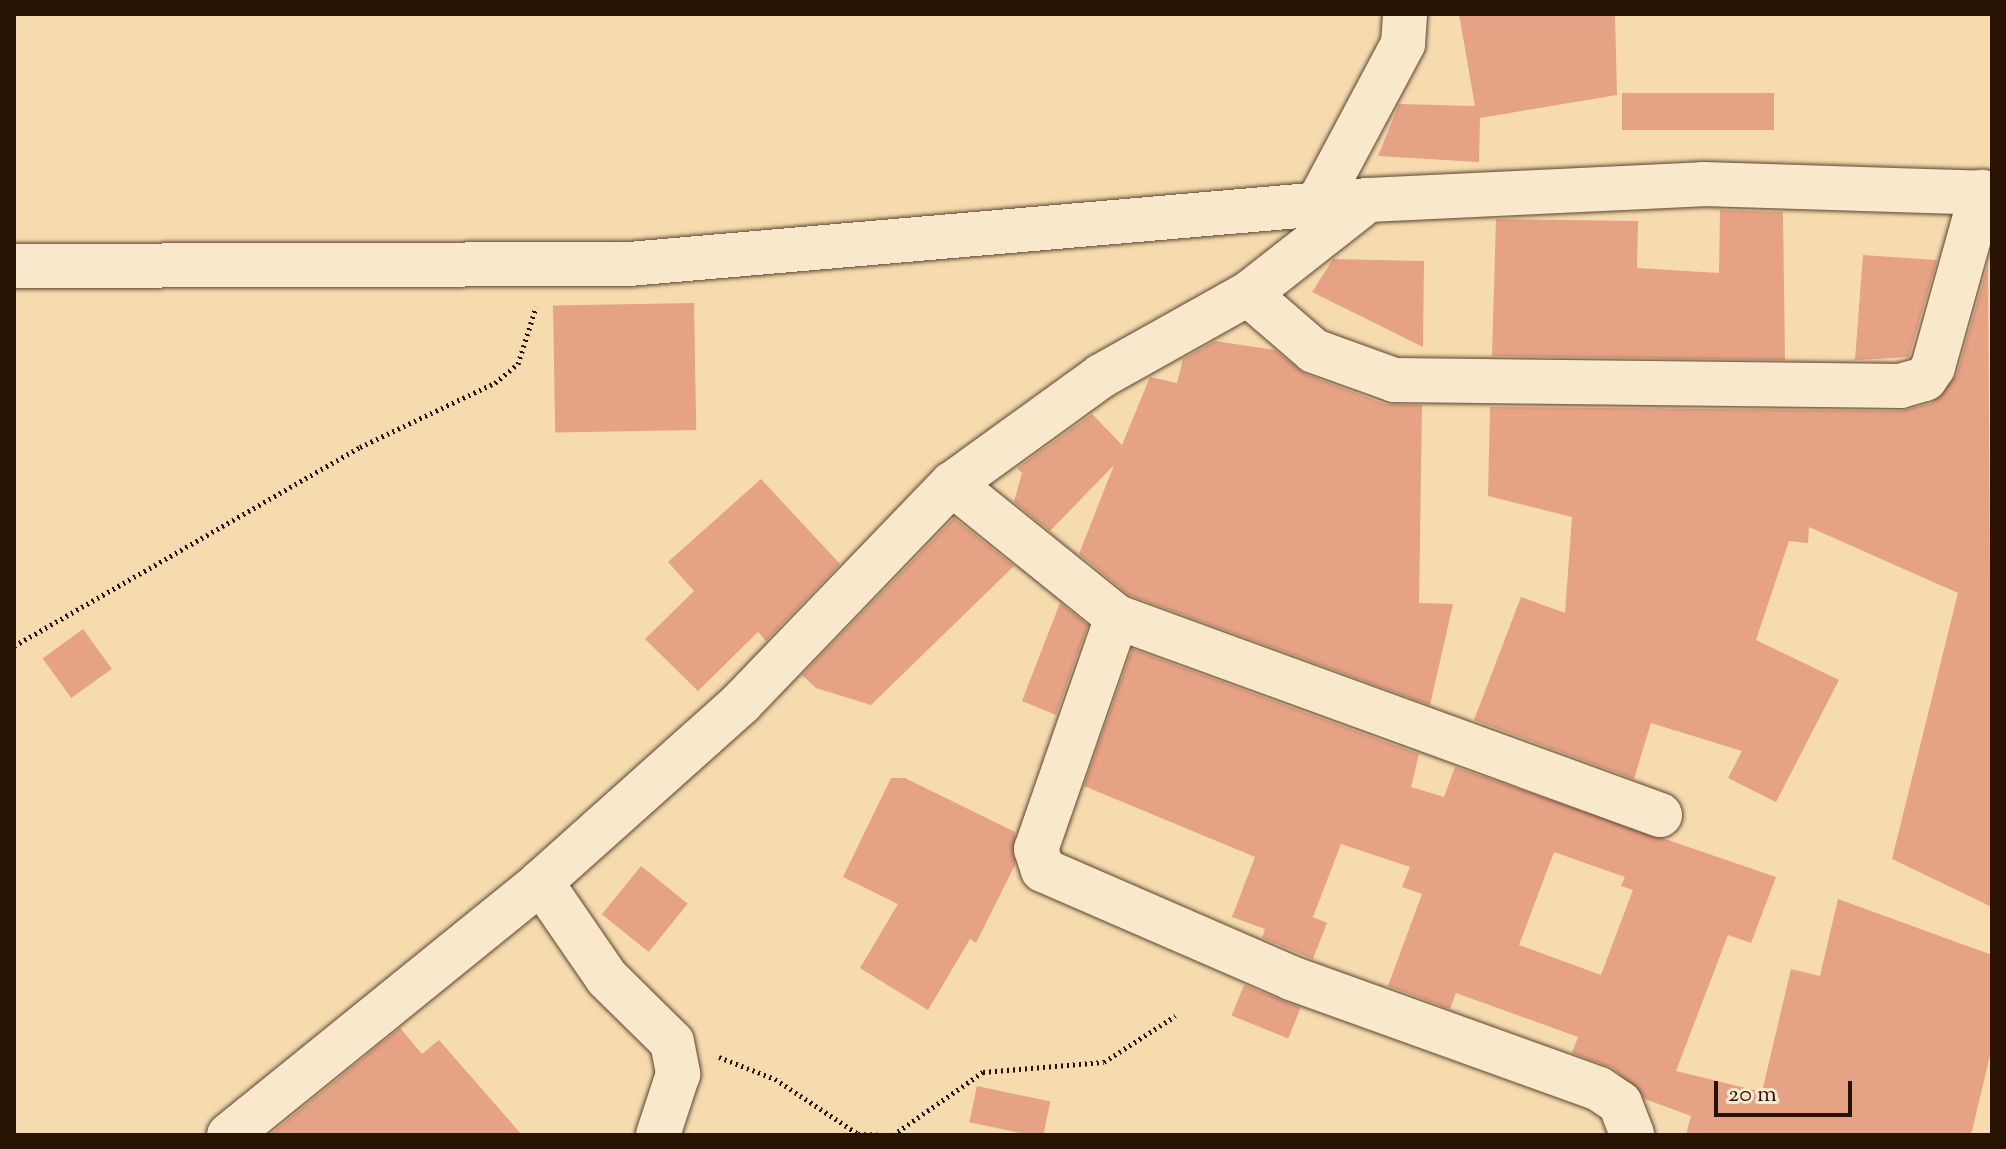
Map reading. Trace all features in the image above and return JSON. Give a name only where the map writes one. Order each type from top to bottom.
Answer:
[{"type":"street","points":[[1317,205],[1403,44],[1405,14]]},
{"type":"street","points":[[14,266],[629,264],[1368,200],[1703,184],[1987,192],[1933,367],[1925,379],[1900,386],[1394,380],[1314,351],[1248,294]]},
{"type":"street","points":[[229,1135],[541,882],[741,703],[952,484],[1101,376],[1248,294],[1368,200]]},
{"type":"street","points":[[952,484],[1117,617],[1660,815]]},
{"type":"street","points":[[1117,617],[1036,849],[1043,870],[1291,978],[1599,1089],[1620,1103],[1632,1135]]},
{"type":"street","points":[[541,882],[607,978],[678,1056],[658,1135]]},
{"type":"path","points":[[14,646],[360,447],[495,383],[518,364],[549,264]]},
{"type":"path","points":[[893,1135],[983,1072],[1104,1062],[1175,1016]]},
{"type":"path","points":[[678,1056],[727,1058],[775,1079],[858,1134],[881,1135]]},
{"type":"building","points":[[1459,14],[1615,14],[1617,95],[1480,118],[1479,162],[1378,156],[1399,104],[1475,106]]},
{"type":"building","points":[[1622,93],[1774,93],[1774,130],[1622,130]]},
{"type":"building","points":[[1720,210],[1783,212],[1785,360],[1492,356],[1496,219],[1638,221],[1637,268],[1719,273]]},
{"type":"building","points":[[1863,255],[1937,260],[1909,357],[1855,360]]},
{"type":"building","points":[[1333,259],[1424,261],[1423,347],[1312,292]]},
{"type":"building","points":[[1988,264],[1992,907],[1892,859],[1958,593],[1809,527],[1808,543],[1789,541],[1756,640],[1839,680],[1776,802],[1728,778],[1742,751],[1651,723],[1634,779],[1474,720],[1521,597],[1565,613],[1572,517],[1488,496],[1490,407],[1900,411],[1932,403],[1957,374]]},
{"type":"building","points":[[694,303],[696,430],[555,432],[553,305]]},
{"type":"building","points":[[1215,341],[1275,350],[1305,374],[1385,404],[1422,405],[1419,603],[1453,604],[1430,705],[1129,595],[1079,554],[1114,465],[1050,531],[1014,502],[1022,473],[1017,468],[1092,414],[1122,445],[1150,377],[1177,383],[1183,359]]},
{"type":"building","points":[[761,479],[840,564],[766,641],[758,632],[698,691],[645,639],[694,591],[668,562]]},
{"type":"building","points":[[954,518],[1014,566],[871,705],[816,688],[802,675]]},
{"type":"building","points":[[1060,603],[1088,625],[1056,715],[1022,701]]},
{"type":"building","points":[[83,629],[112,669],[71,698],[43,658]]},
{"type":"building","points":[[1132,649],[1419,754],[1411,787],[1444,797],[1455,767],[1776,877],[1751,943],[1728,935],[1676,1071],[1762,1092],[1791,969],[1820,976],[1838,899],[1992,955],[1992,1047],[1971,1135],[1686,1135],[1691,1116],[1645,1099],[1613,1068],[1572,1053],[1578,1037],[1456,993],[1450,1009],[1388,986],[1422,894],[1402,887],[1410,867],[1341,844],[1313,917],[1327,923],[1313,959],[1262,938],[1265,929],[1232,917],[1255,857],[1084,786]],"holes":[[[1554,852],[1625,877],[1621,886],[1633,890],[1601,975],[1519,945]]]},
{"type":"building","points":[[891,778],[905,778],[1015,832],[1015,865],[976,943],[970,939],[928,1010],[860,968],[898,904],[843,877]]},
{"type":"building","points":[[641,866],[688,904],[649,952],[602,914]]},
{"type":"building","points":[[1244,985],[1301,1008],[1288,1038],[1232,1016]]},
{"type":"building","points":[[400,1028],[422,1054],[439,1040],[522,1135],[269,1135]]},
{"type":"building","points":[[977,1086],[1050,1102],[1043,1135],[969,1122]]}]
